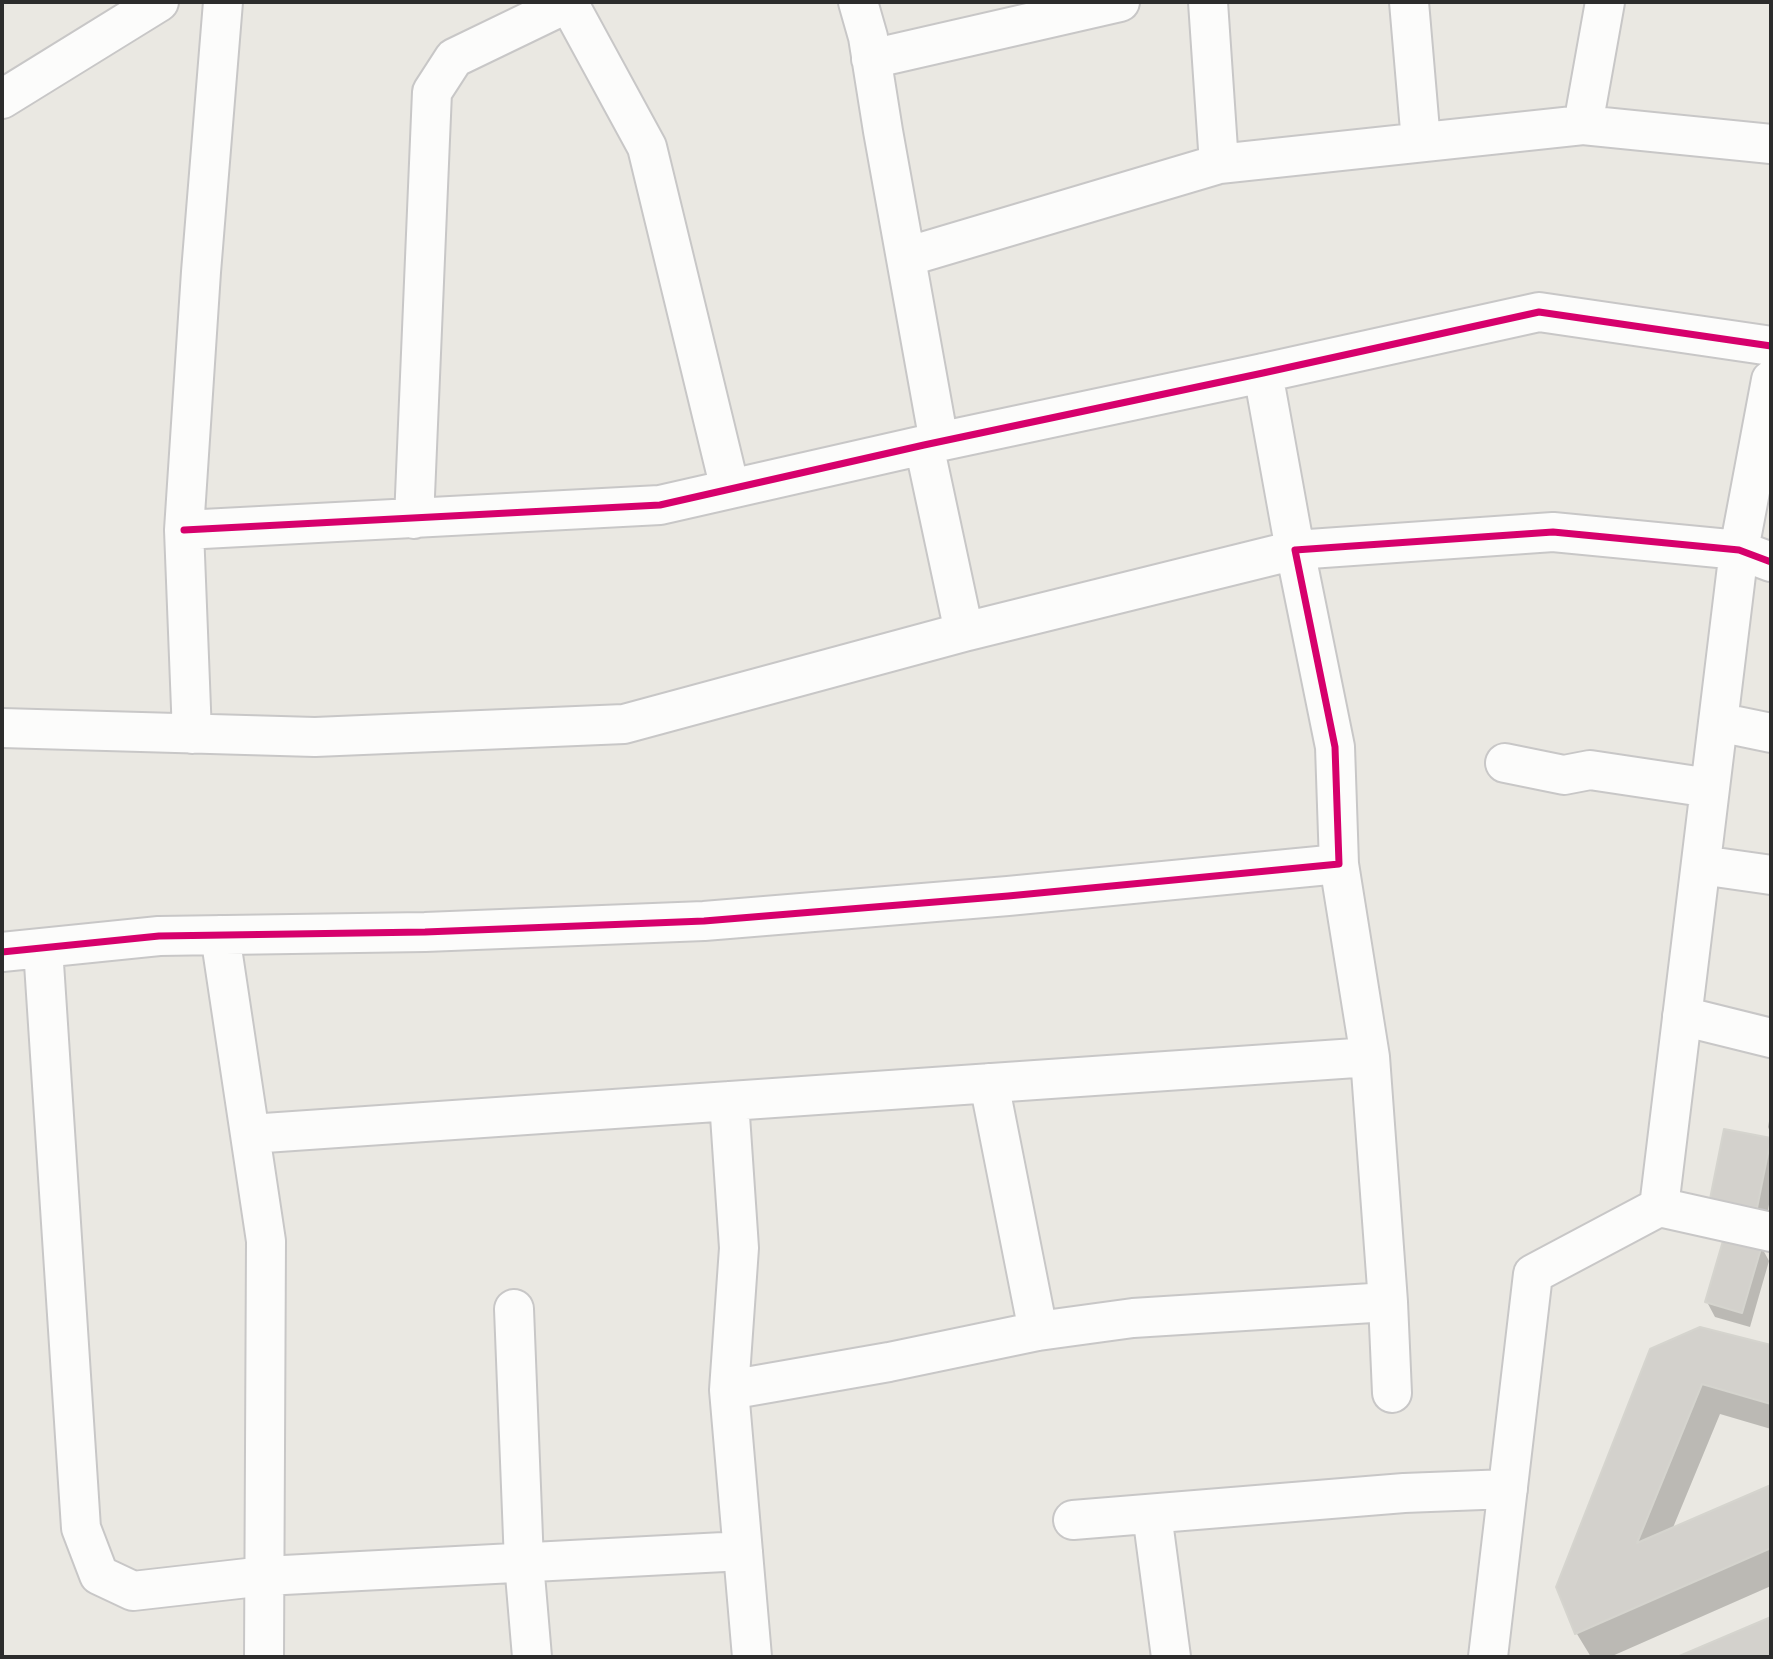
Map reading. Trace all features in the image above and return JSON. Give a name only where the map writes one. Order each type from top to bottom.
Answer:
[{"type":"street","points":[[2,99],[159,2]]},
{"type":"street","points":[[192,734],[184,530],[223,2]]},
{"type":"street","points":[[414,519],[432,92],[453,58],[568,2],[647,147],[730,489]]},
{"type":"street","points":[[858,2],[868,37],[906,257],[932,443],[964,632]]},
{"type":"street","points":[[871,58],[1120,2]]},
{"type":"street","points":[[1208,2],[1219,164]]},
{"type":"street","points":[[1409,2],[1421,142]]},
{"type":"street","points":[[1583,125],[1605,2]]},
{"type":"street","points":[[906,257],[1219,164],[1583,125],[1771,144]]},
{"type":"street","points":[[184,530],[660,505],[932,443],[1539,312],[1771,346]]},
{"type":"street","points":[[1262,373],[1335,747],[1339,864],[1370,1057],[1392,1393]]},
{"type":"street","points":[[1659,1207],[1718,722],[1755,556],[1771,380]]},
{"type":"street","points":[[2,728],[315,737],[624,724],[964,632],[1295,550],[1553,532],[1755,556]]},
{"type":"street","points":[[1718,722],[1771,733]]},
{"type":"street","points":[[1505,763],[1564,775],[1590,770],[1710,788]]},
{"type":"street","points":[[2,952],[159,936],[425,932],[704,922],[1339,864]]},
{"type":"street","points":[[1701,865],[1771,875]]},
{"type":"street","points":[[220,935],[266,1241],[264,1657]]},
{"type":"street","points":[[43,948],[81,1528],[99,1575],[133,1591],[265,1576],[743,1551]]},
{"type":"street","points":[[1682,1016],[1771,1038]]},
{"type":"street","points":[[250,1135],[1370,1057]]},
{"type":"street","points":[[989,1083],[1038,1331]]},
{"type":"street","points":[[729,1101],[739,1248],[729,1390],[752,1657]]},
{"type":"street","points":[[1488,1657],[1533,1274],[1659,1207],[1771,1232]]},
{"type":"street","points":[[729,1390],[890,1362],[1038,1331],[1133,1318],[1388,1302]]},
{"type":"street","points":[[514,1309],[524,1563],[532,1657]]},
{"type":"street","points":[[1073,1520],[1404,1493],[1508,1489]]},
{"type":"street","points":[[1152,1514],[1171,1657]]},
{"type":"building","points":[[1724,1129],[1771,1138],[1757,1208],[1710,1199]]},
{"type":"building","points":[[1725,1234],[1762,1245],[1742,1313],[1705,1302]]},
{"type":"building","points":[[1700,1327],[1771,1345],[1771,1404],[1702,1384],[1637,1543],[1771,1485],[1771,1548],[1575,1634],[1556,1587],[1650,1349]]},
{"type":"building","points":[[1771,1617],[1771,1657],[1677,1657]]},
{"type":"cycle path","points":[[184,530],[660,505],[1539,312],[1771,346]]},
{"type":"cycle path","points":[[2,952],[159,936],[425,932],[704,921],[1008,896],[1339,864],[1335,747],[1295,550],[1553,532],[1739,550],[1771,562]]}]
